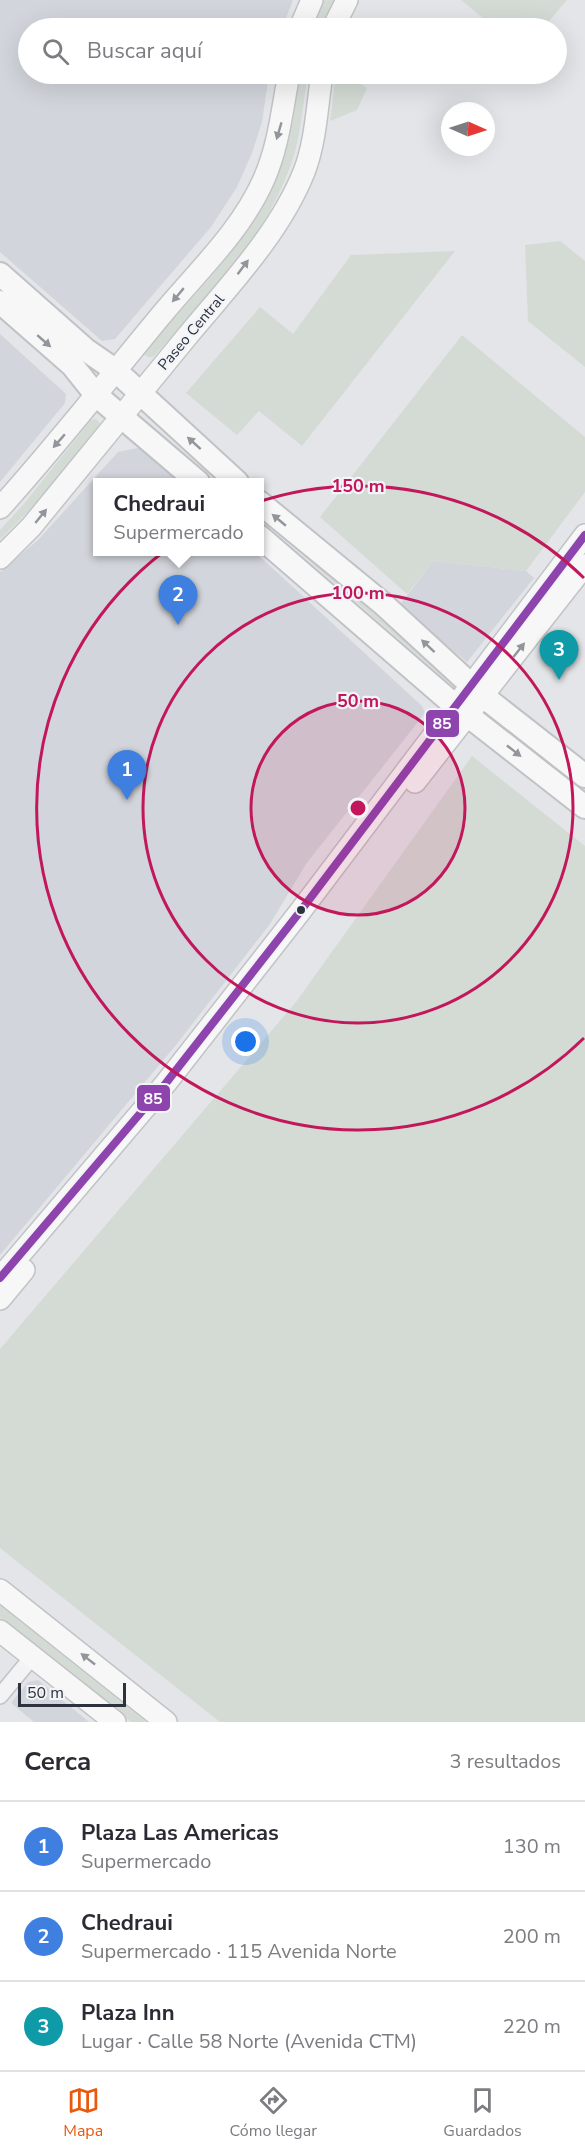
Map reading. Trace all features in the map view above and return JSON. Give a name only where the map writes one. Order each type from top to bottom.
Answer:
[{"type":"main road","points":[[304,18],[312,0]]},
{"type":"main road","points":[[338,18],[347,0]]},
{"type":"main road","points":[[0,508],[235,230],[264,179],[281,123],[287,84]]},
{"type":"main road","name":"Paseo Central","points":[[0,558],[31,527],[228,287],[268,234],[297,188],[305,168],[314,130],[321,84]]},
{"type":"main road","points":[[0,274],[86,350],[115,370],[232,478]]},
{"type":"main road","points":[[0,302],[72,365],[96,395],[192,478]]},
{"type":"main road","points":[[264,506],[382,603],[477,691],[585,776]]},
{"type":"main road","points":[[477,691],[585,535]]},
{"type":"main road","points":[[264,540],[461,710],[585,807]]},
{"type":"main road","points":[[0,1278],[166,1083],[461,710],[585,566]]},
{"type":"main road","points":[[0,1299],[176,1090],[461,710]]},
{"type":"main road","points":[[0,1590],[166,1722]]},
{"type":"main road","points":[[0,1631],[115,1722]]},
{"type":"street","points":[[0,1696],[33,1656]]},
{"type":"shaded area","points":[[0,0],[293,0],[286,18],[18,18],[18,84],[268,84],[262,122],[237,187],[211,227],[115,339],[102,341],[0,252]]},
{"type":"shaded area","points":[[324,0],[334,0],[326,18],[316,18]]},
{"type":"shaded area","points":[[461,0],[567,0],[552,18],[483,18]]},
{"type":"shaded area","points":[[298,84],[307,84],[297,145],[283,184],[269,211],[253,238],[215,288],[153,357],[148,357],[144,354],[147,348],[221,265],[253,221],[279,172],[292,124]]},
{"type":"shaded area","points":[[335,84],[361,84],[367,88],[357,110],[330,121]]},
{"type":"shaded area","points":[[560,241],[585,261],[585,367],[528,321],[525,245]]},
{"type":"shaded area","points":[[455,251],[302,446],[259,411],[237,435],[186,393],[260,307],[293,334],[351,255]]},
{"type":"shaded area","points":[[0,334],[66,394],[65,403],[0,482]]},
{"type":"shaded area","points":[[462,335],[585,437],[585,492],[526,571],[433,561],[407,594],[320,517]]},
{"type":"shaded area","points":[[96,419],[100,423],[98,430],[87,444],[39,500],[0,539],[0,530],[91,420]]},
{"type":"shaded area","points":[[142,447],[176,478],[94,478],[118,452]]},
{"type":"shaded area","points":[[93,480],[93,556],[259,556],[422,706],[425,713],[306,864],[270,924],[176,1045],[0,1255],[0,572],[38,540]]},
{"type":"shaded area","points":[[264,517],[455,685],[454,687],[264,521]]},
{"type":"shaded area","points":[[433,561],[526,571],[534,578],[467,662],[399,606]]},
{"type":"shaded area","points":[[484,711],[585,790],[585,794],[485,715]]},
{"type":"shaded area","points":[[472,756],[585,846],[585,1722],[220,1722],[0,1548],[0,1349],[296,1002]]},
{"type":"shaded area","points":[[0,1605],[146,1722],[131,1722],[0,1618]]},
{"type":"shaded area","points":[[38,1680],[89,1722],[34,1722],[11,1703],[28,1682]]},
{"type":"transit line","name":"85","points":[[0,1278],[166,1083],[299,913],[585,535]]},
{"type":"place","name":"Chedraui","points":[[178,625]]},
{"type":"place","name":"Plaza Inn","points":[[559,680]]},
{"type":"place","name":"Plaza Las Americas","points":[[127,800]]}]
